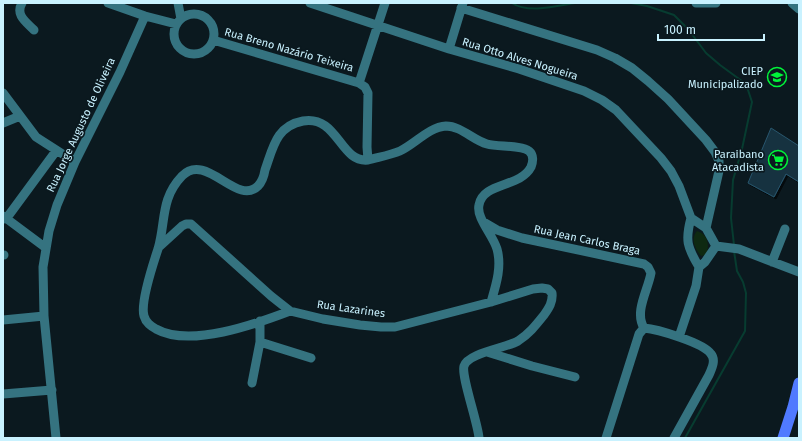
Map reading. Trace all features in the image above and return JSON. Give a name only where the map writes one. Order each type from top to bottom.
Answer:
[{"type":"main road","points":[[783,438],[799,383]]},
{"type":"street","points":[[22,3],[19,13],[34,30]]},
{"type":"street","name":"Rua Breno Nazário Teixeira","points":[[108,3],[145,16],[178,21]]},
{"type":"street","points":[[178,3],[178,21]]},
{"type":"street","name":"Rua Otto Alves Nogueira","points":[[310,3],[449,49],[519,68],[584,91],[602,100],[616,110],[661,158],[672,172],[680,186],[691,218]]},
{"type":"street","points":[[368,160],[368,92],[365,87],[359,83],[385,3]]},
{"type":"street","points":[[696,3],[716,3]]},
{"type":"street","points":[[792,3],[799,9]]},
{"type":"street","points":[[449,49],[462,5],[597,50],[615,58],[648,81],[668,99],[702,135],[715,152],[719,171],[706,228]]},
{"type":"street","name":"Rua Breno Nazário Teixeira","points":[[192,14],[199,14],[205,17],[213,28],[213,40],[210,46],[199,54],[192,54],[180,48],[174,37],[174,30],[178,21],[186,15],[192,14]]},
{"type":"street","name":"Rua Jorge Augusto de Oliveira","points":[[56,438],[44,316],[43,267],[46,248],[57,205],[75,162],[120,72],[145,16]]},
{"type":"street","name":"Rua Breno Nazário Teixeira","points":[[213,40],[359,83]]},
{"type":"street","points":[[3,93],[36,137],[75,162]]},
{"type":"street","points":[[3,123],[20,116]]},
{"type":"street","points":[[290,311],[222,332],[176,336],[166,334],[152,327],[146,322],[143,310],[158,247],[166,204],[171,191],[183,174],[193,170],[203,171],[240,190],[253,190],[261,182],[277,138],[282,131],[295,123],[311,120],[322,123],[330,128],[352,155],[362,161],[400,151],[429,133],[445,126],[462,131],[485,144],[528,150],[533,157],[533,162],[526,174],[519,179],[491,189],[481,200],[478,206],[482,221],[497,248],[499,260],[497,283],[492,302]]},
{"type":"street","points":[[46,248],[5,217],[56,151]]},
{"type":"street","points":[[699,267],[689,251],[688,238],[691,218],[706,228],[716,246]]},
{"type":"street","name":"Rua Jean Carlos Braga","points":[[482,221],[497,230],[522,238],[644,264],[648,267],[651,273],[640,313],[641,324],[644,328]]},
{"type":"street","name":"Rua Lazarines","points":[[158,247],[182,226],[191,224],[271,296],[290,311],[381,328],[408,325],[528,291],[542,288],[548,289],[552,293],[551,304],[534,328],[516,342],[469,360],[463,367],[463,373],[472,403],[479,438]]},
{"type":"street","points":[[772,262],[785,229]]},
{"type":"street","points":[[679,337],[694,292],[699,267],[705,262],[716,246]]},
{"type":"street","points":[[716,246],[740,249],[799,272]]},
{"type":"street","points":[[3,320],[44,316]]},
{"type":"street","points":[[252,383],[260,342],[260,321]]},
{"type":"street","points":[[606,438],[640,334],[644,328],[655,329],[679,337],[709,351],[713,357],[709,375],[674,438]]},
{"type":"street","points":[[260,342],[311,358]]},
{"type":"street","points":[[487,352],[575,377]]},
{"type":"street","points":[[3,394],[52,390]]},
{"type":"green space","points":[[697,231],[706,238],[708,248],[706,255],[701,256],[695,247],[694,237]]},
{"type":"building","name":"Paraibano Atacadista","points":[[771,128],[799,146],[799,182],[786,174],[774,197],[748,183]]},
{"type":"waterway","points":[[512,3],[534,9],[575,3]]},
{"type":"waterway","points":[[631,3],[647,6],[674,15],[688,29],[706,53],[746,84],[752,102],[742,149],[733,180],[731,218],[734,245]]},
{"type":"waterway","points":[[685,438],[745,331],[746,293],[743,282],[737,271],[734,251]]},
{"type":"place","name":"CIEP Municipalizado","points":[[777,77]]},
{"type":"place","name":"Paraibano Atacadista","points":[[778,160]]}]
